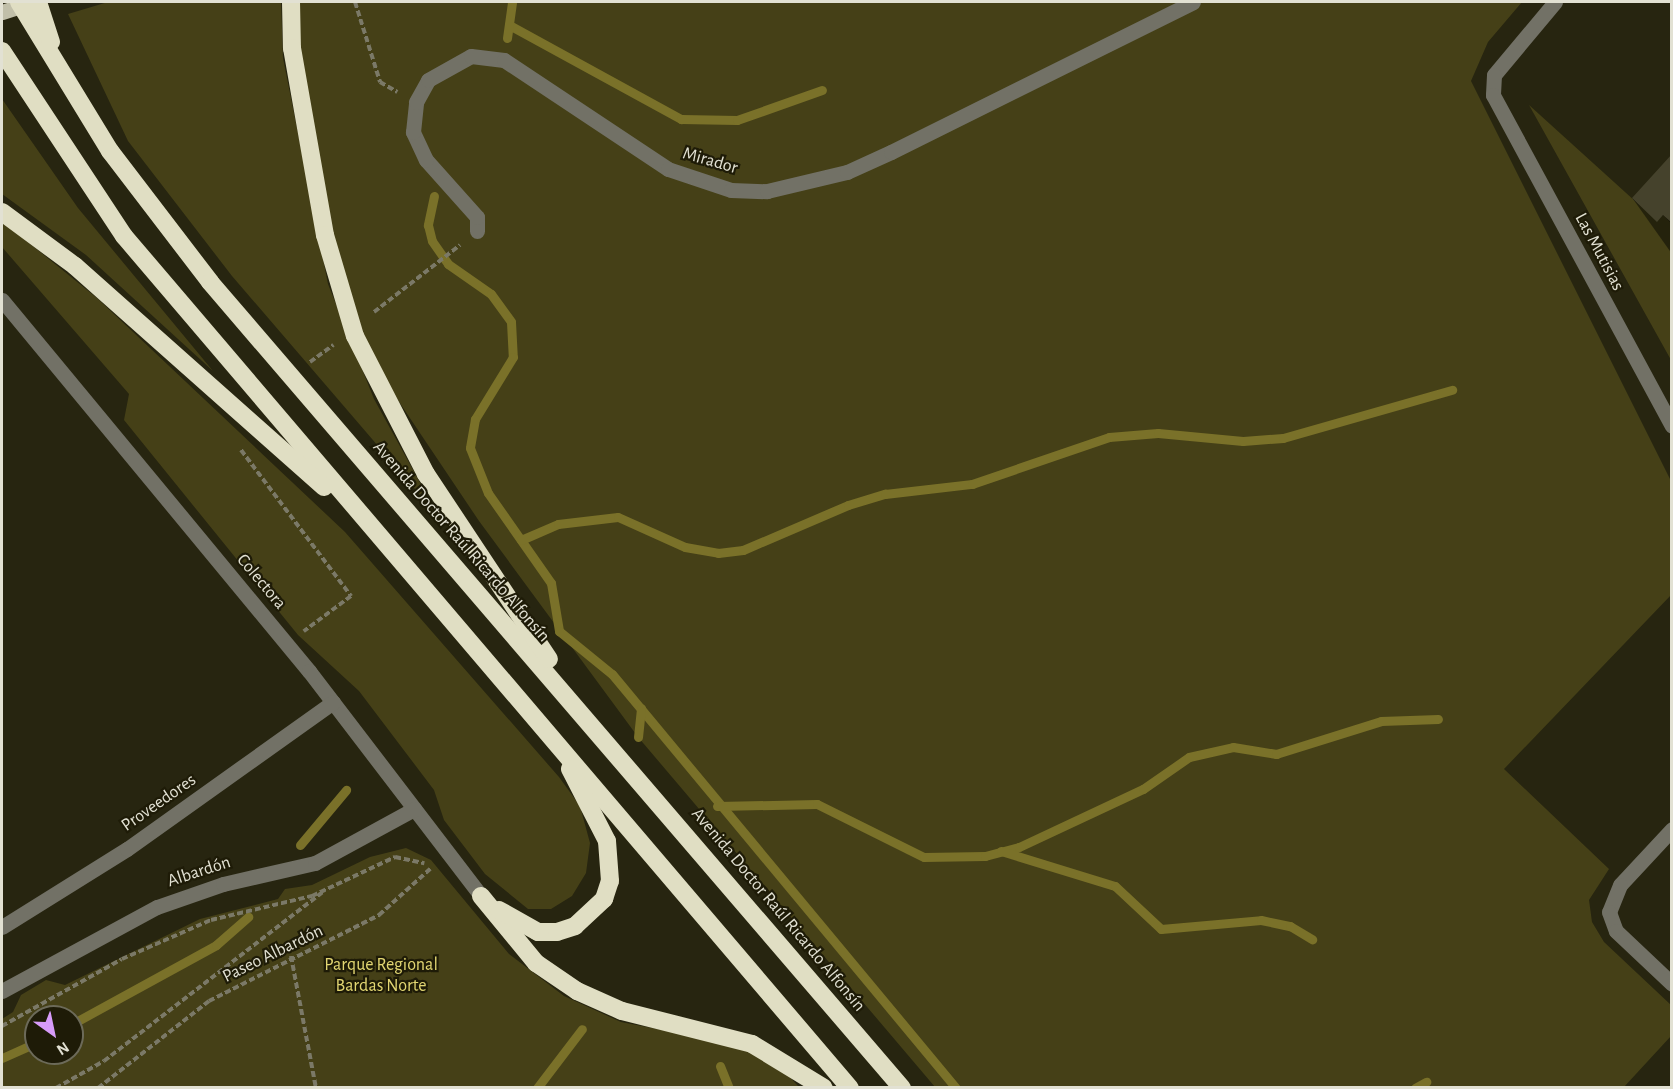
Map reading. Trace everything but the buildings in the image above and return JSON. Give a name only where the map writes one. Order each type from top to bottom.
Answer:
[{"type":"highway","name":"Avenida Doctor Raúl Ricardo Alfonsín","points":[[19,2],[60,73],[129,177],[237,315],[591,723],[902,1088]]},
{"type":"highway","points":[[36,2],[60,73]]},
{"type":"highway","points":[[291,2],[292,48],[325,235],[355,336],[426,474],[591,723]]},
{"type":"highway","points":[[2,51],[124,236],[850,1088]]},
{"type":"highway","points":[[2,212],[75,266],[373,530]]},
{"type":"highway","points":[[481,896],[538,932],[575,926],[604,899],[610,881],[607,841],[547,730]]},
{"type":"highway","points":[[481,896],[536,963],[577,992],[622,1011],[752,1044],[824,1088]]},
{"type":"main road","points":[[2,12],[36,2]]},
{"type":"street","name":"Mirador","points":[[477,231],[477,217],[426,160],[413,132],[416,102],[428,80],[471,56],[504,60],[668,169],[731,190],[767,190],[847,172],[1193,2]]},
{"type":"street","name":"Las Mutisias","points":[[1555,2],[1494,75],[1493,95],[1671,426]]},
{"type":"street","name":"Colectora","points":[[2,300],[333,702],[481,896]]},
{"type":"street","name":"Proveedores","points":[[2,927],[127,849],[333,702]]},
{"type":"street","name":"Albardón","points":[[2,991],[146,912],[212,887],[327,858],[414,809]]},
{"type":"street","points":[[1671,829],[1620,885],[1609,912],[1616,931],[1671,984]]},
{"type":"path","points":[[355,2],[380,82]]},
{"type":"path","points":[[232,438],[351,597],[298,635]]},
{"type":"path","name":"Paseo Albardón","points":[[98,1088],[209,1001],[291,956],[380,915],[430,869],[415,858],[395,857],[331,886]]},
{"type":"path","points":[[2,1026],[192,927],[294,902],[331,886]]},
{"type":"path","points":[[56,1088],[104,1061],[331,886]]},
{"type":"path","points":[[291,956],[317,1070],[316,1088]]},
{"type":"green space","points":[[108,2],[281,2],[283,58],[328,284],[374,399],[439,517],[232,276],[128,141],[68,14]]},
{"type":"green space","points":[[298,2],[1522,2],[1488,42],[1471,81],[1671,481],[1672,594],[1504,769],[1609,869],[1589,900],[1592,922],[1604,942],[1671,1005],[1671,1036],[1624,1087],[935,1087],[638,737],[479,521],[377,369],[360,334],[339,265],[297,42]]},
{"type":"green space","points":[[2,99],[78,208],[213,371],[86,255],[2,194]]},
{"type":"green space","points":[[1529,105],[1657,221],[1663,215],[1671,223],[1671,360]]},
{"type":"green space","points":[[2,221],[97,298],[345,532],[559,777],[580,806],[590,843],[586,873],[572,896],[551,909],[528,909],[485,874],[444,820],[434,790],[359,691],[298,635],[124,420],[129,394],[2,247]]},
{"type":"green space","name":"Parque Regional Bardas Norte","points":[[406,848],[431,860],[509,954],[564,996],[621,1022],[740,1045],[784,1071],[799,1087],[2,1087],[2,1019],[13,1012],[21,995],[46,980],[65,985],[200,919],[278,899],[285,889],[312,885],[370,857]]},
{"type":"waterway","points":[[507,38],[512,2]]},
{"type":"waterway","points":[[511,26],[681,119],[737,120],[822,90]]},
{"type":"waterway","points":[[434,196],[428,225],[432,241],[448,264],[491,294],[511,322],[513,357],[475,419],[470,448],[488,493],[551,583],[559,631],[612,674],[956,1088]]},
{"type":"waterway","points":[[521,540],[558,524],[618,517],[685,547],[718,553],[743,550],[848,505],[885,494],[972,484],[1109,437],[1158,433],[1243,441],[1283,438],[1452,390]]},
{"type":"waterway","points":[[638,737],[641,708]]},
{"type":"waterway","points":[[717,806],[817,804],[924,857],[985,856],[1019,847],[1143,789],[1189,757],[1233,747],[1276,754],[1381,721],[1438,719]]},
{"type":"waterway","points":[[300,845],[346,790]]},
{"type":"waterway","points":[[1001,851],[1115,886],[1161,929],[1261,920],[1290,926],[1312,939]]},
{"type":"waterway","points":[[84,1017],[216,945],[248,917]]},
{"type":"waterway","points":[[537,1088],[582,1029]]},
{"type":"waterway","points":[[2,1058],[24,1048]]},
{"type":"waterway","points":[[720,1066],[729,1088]]},
{"type":"waterway","points":[[1415,1088],[1426,1082]]}]
